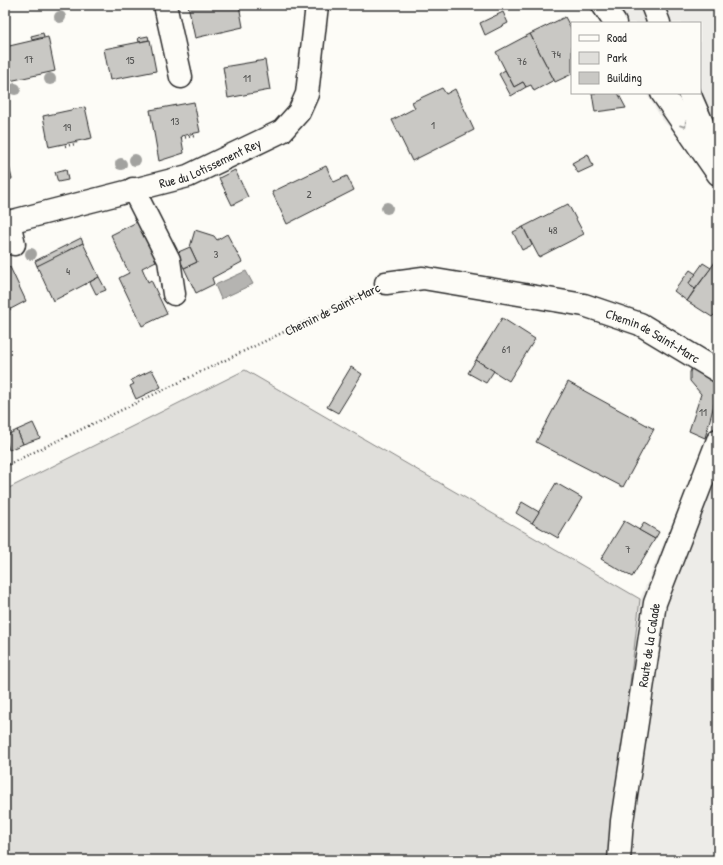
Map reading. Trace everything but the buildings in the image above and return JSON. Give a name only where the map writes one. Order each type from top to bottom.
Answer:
[{"type":"street","points":[[165,5],[181,77]]},
{"type":"street","name":"Rue du Lotissement Rey","points":[[7,222],[188,176],[282,131],[299,112],[307,94],[317,5]]},
{"type":"street","points":[[603,5],[614,22]]},
{"type":"street","points":[[652,5],[658,22]]},
{"type":"street","points":[[663,94],[718,174]]},
{"type":"street","points":[[689,94],[718,160]]},
{"type":"street","points":[[133,189],[169,260],[174,294]]},
{"type":"street","points":[[7,222],[14,244]]},
{"type":"street","name":"Chemin de Saint-Marc","points":[[386,283],[423,278],[584,305],[640,324],[718,371]]},
{"type":"street","name":"Route de la Calade","points":[[619,860],[622,821],[655,603],[718,440]]},
{"type":"path","points":[[182,137],[195,136]]},
{"type":"path","points":[[65,146],[76,144],[76,141]]},
{"type":"path","points":[[5,182],[9,181]]},
{"type":"path","name":"Chemin de Saint-Marc","points":[[5,466],[386,283]]},
{"type":"shaded area","points":[[590,5],[718,5],[718,175],[663,121],[647,94],[701,94],[701,22],[601,22]]},
{"type":"shaded area","points":[[246,271],[253,284],[221,299],[215,285]]},
{"type":"shaded area","points":[[718,415],[718,860],[609,860],[640,599]]},
{"type":"green space","points":[[245,370],[640,599],[609,860],[5,860],[5,490]]}]
